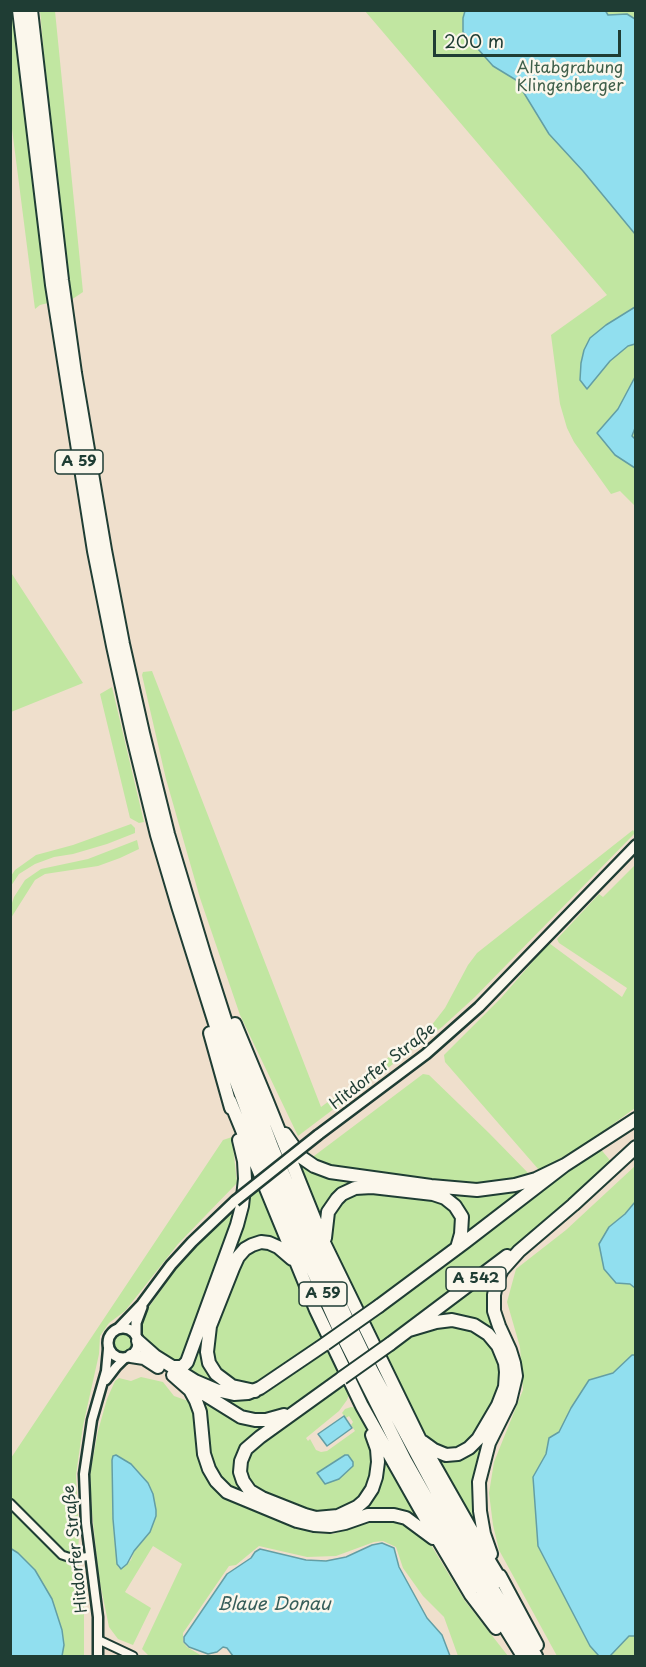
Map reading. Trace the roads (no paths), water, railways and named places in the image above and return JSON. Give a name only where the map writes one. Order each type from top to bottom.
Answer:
[{"type":"highway","name":"A 59","points":[[19,10],[52,285],[94,551],[112,646],[133,737],[157,835],[178,906],[218,1033],[262,1151],[338,1327],[405,1460],[449,1537],[523,1656]]},
{"type":"highway","name":"A 59","points":[[32,10],[62,280],[105,550],[143,733],[168,834],[205,957],[228,1029],[272,1148],[352,1329],[418,1460],[506,1611],[536,1656]]},
{"type":"highway","points":[[178,906],[180,930],[230,1101],[244,1161],[245,1179],[242,1206],[234,1235],[192,1351],[187,1362],[173,1371],[190,1390],[200,1412],[204,1454],[208,1469],[216,1481],[228,1492],[297,1521],[330,1526],[368,1515],[394,1515],[406,1518],[441,1544]]},
{"type":"highway","points":[[205,957],[217,980],[325,1245],[420,1440],[543,1656]]},
{"type":"highway","points":[[230,1101],[316,1310],[362,1406],[471,1595],[516,1656]]},
{"type":"highway","points":[[267,1101],[286,1136],[301,1157],[314,1166],[330,1172],[477,1190],[527,1182],[565,1165]]},
{"type":"highway","name":"A 542","points":[[128,1357],[144,1358],[225,1393],[241,1394],[255,1391],[378,1306],[565,1165],[636,1119]]},
{"type":"highway","name":"A 542","points":[[137,1338],[173,1371],[241,1417],[266,1420],[297,1411],[544,1229],[636,1147]]},
{"type":"highway","points":[[325,1245],[326,1219],[332,1205],[342,1194],[355,1188],[372,1187],[433,1194],[445,1198],[455,1206],[462,1217],[457,1248]]},
{"type":"highway","points":[[502,1581],[487,1544],[480,1510],[479,1482],[489,1443],[510,1401],[516,1376],[512,1356],[494,1311],[494,1295],[502,1270],[544,1229]]},
{"type":"highway","points":[[255,1391],[232,1386],[216,1374],[209,1363],[207,1352],[210,1326],[232,1268],[245,1249],[261,1242],[269,1243],[278,1247],[297,1265]]},
{"type":"highway","points":[[409,1330],[444,1321],[460,1321],[474,1325],[488,1334],[498,1346],[506,1372],[505,1387],[498,1405],[478,1439],[469,1448],[458,1454],[446,1455],[420,1440]]},
{"type":"highway","points":[[297,1411],[246,1449],[241,1461],[240,1472],[250,1491],[262,1498],[305,1515],[329,1518],[357,1508],[372,1489],[376,1477],[377,1449],[362,1406]]},
{"type":"main road","name":"Hitdorfer Straße","points":[[119,1328],[142,1304],[171,1265],[192,1242],[235,1201],[426,1054],[479,1007],[636,845]]},
{"type":"main road","name":"Hitdorfer Straße","points":[[137,1338],[136,1323],[142,1304]]},
{"type":"main road","points":[[119,1328],[128,1329],[137,1338],[137,1350],[128,1357],[117,1358],[108,1349],[110,1334],[119,1328]]},
{"type":"street","name":"Hitdorfer Straße","points":[[98,1656],[98,1617],[84,1501],[85,1459],[92,1420],[103,1385],[108,1349]]},
{"type":"street","name":"Hitdorfer Straße","points":[[103,1385],[116,1367],[128,1357]]},
{"type":"street","points":[[10,1503],[62,1555],[74,1559],[90,1557]]},
{"type":"street","points":[[99,1640],[133,1656]]},
{"type":"water","name":"Altabgrabung Klingenberger","points":[[605,10],[608,15],[627,14],[635,19],[635,234],[549,134],[516,80],[493,66],[463,32],[465,11]]},
{"type":"water","points":[[635,307],[635,344],[628,346],[610,361],[587,389],[580,380],[581,363],[590,338]]},
{"type":"water","points":[[635,377],[635,428],[632,436],[635,439],[635,468],[615,455],[597,433],[618,409]]},
{"type":"water","points":[[635,1202],[635,1288],[630,1284],[616,1283],[604,1269],[599,1244],[609,1227]]},
{"type":"water","points":[[632,1355],[635,1355],[635,1636],[629,1636],[610,1656],[599,1656],[590,1646],[538,1546],[533,1477],[546,1454],[549,1438],[559,1432],[589,1380],[613,1373]]},
{"type":"water","points":[[344,1416],[352,1428],[327,1446],[318,1434]]},
{"type":"water","points":[[116,1455],[131,1464],[148,1483],[156,1510],[150,1532],[121,1569],[117,1564],[113,1519],[112,1460]]},
{"type":"water","points":[[348,1455],[353,1466],[339,1479],[325,1484],[317,1473]]},
{"type":"water","name":"Blaue Donau","points":[[382,1543],[394,1548],[399,1567],[427,1618],[442,1635],[450,1656],[233,1656],[227,1648],[223,1647],[217,1652],[208,1654],[189,1647],[184,1642],[184,1637],[227,1574],[260,1549],[306,1560],[326,1561],[346,1557]]},
{"type":"water","points":[[10,1548],[35,1570],[52,1599],[62,1630],[64,1645],[62,1656],[11,1656]]}]
